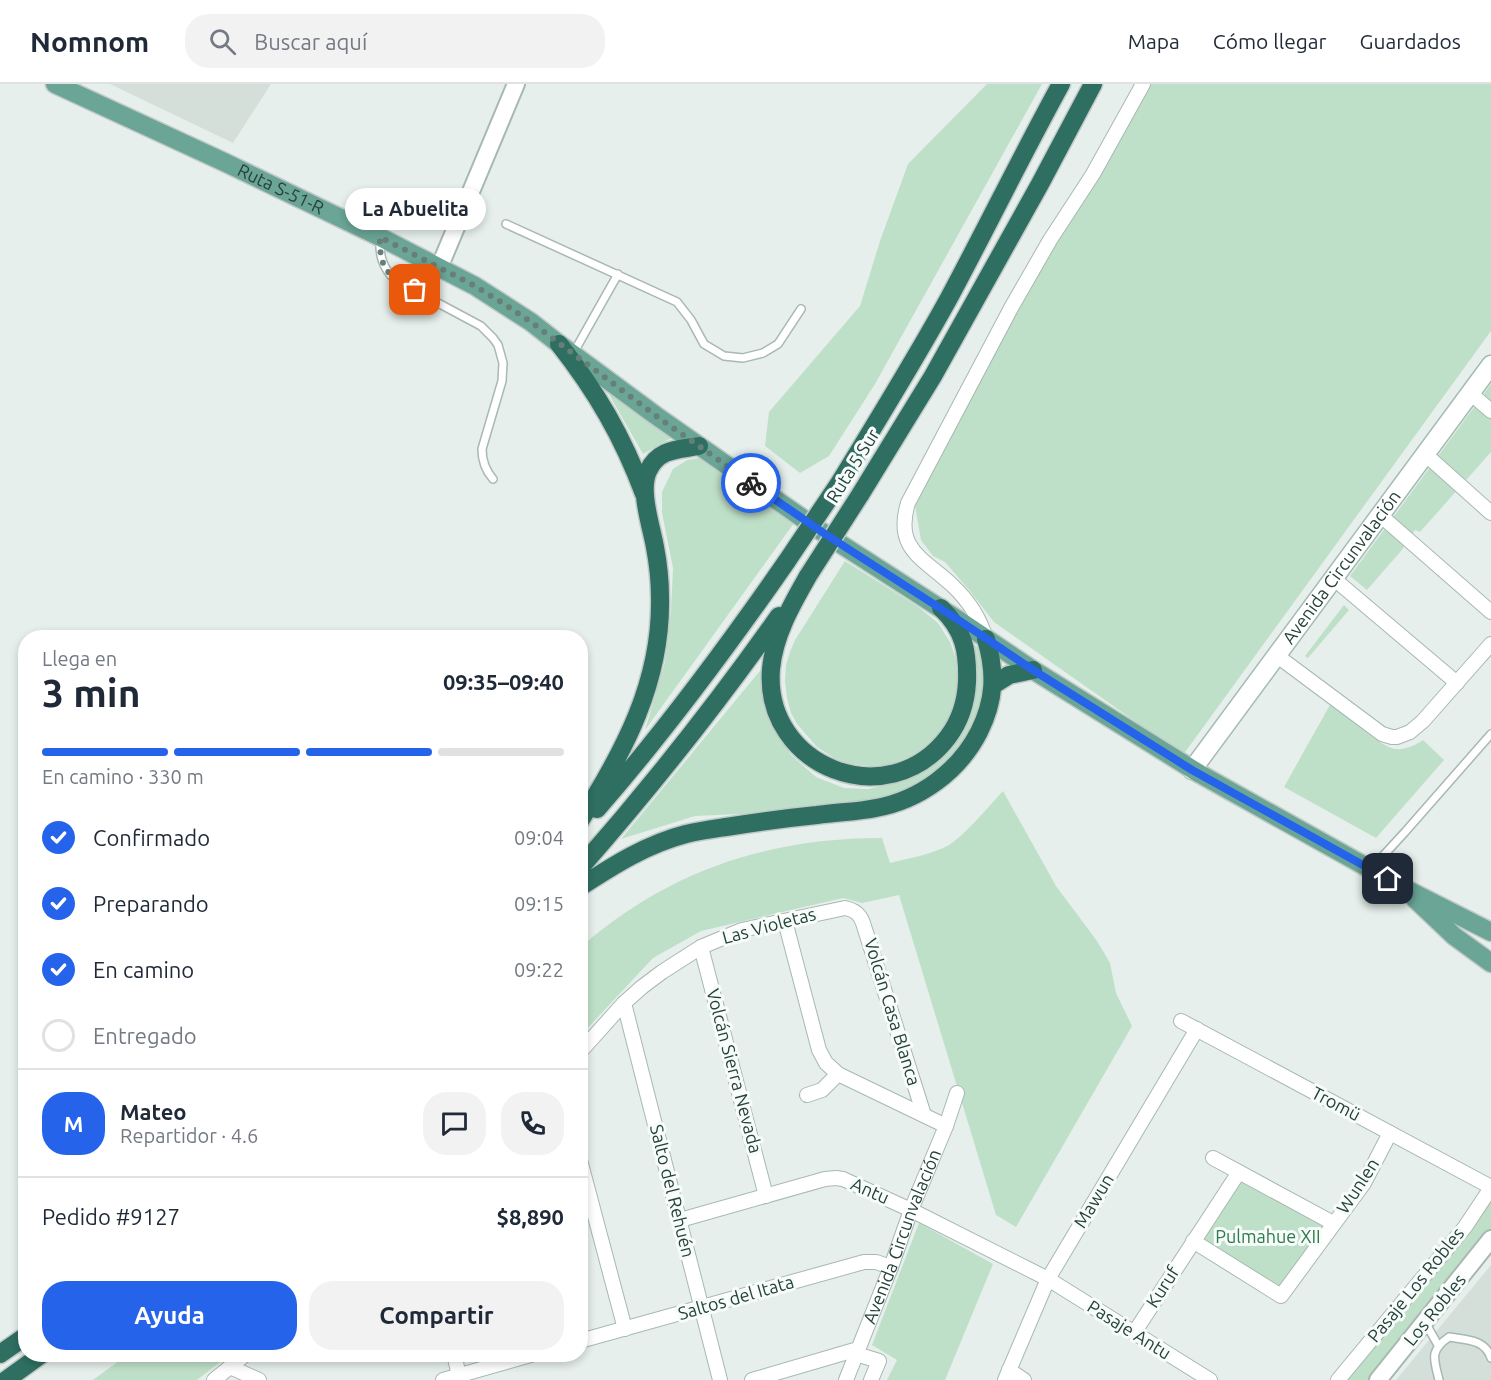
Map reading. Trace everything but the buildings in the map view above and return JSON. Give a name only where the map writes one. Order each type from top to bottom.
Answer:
[{"type":"highway","name":"Ruta 5 Sur","points":[[588,819],[692,693],[728,645],[840,482],[948,300],[1018,162],[1061,84]]},
{"type":"highway","name":"Ruta 5 Sur","points":[[588,858],[716,702],[808,576],[933,376],[1093,84]]},
{"type":"highway","points":[[566,349],[614,425],[636,473],[645,498],[655,548],[660,597],[660,619],[654,664],[642,706],[614,765],[588,808]]},
{"type":"highway","points":[[645,498],[646,478],[653,463],[673,450],[699,446]]},
{"type":"highway","points":[[808,576],[788,614],[777,642],[771,670],[773,697],[782,724],[798,747],[821,764],[847,775],[876,777],[906,770],[931,755],[942,744],[959,719],[966,690],[966,652],[959,631],[940,608]]},
{"type":"highway","points":[[588,882],[634,854],[685,834],[766,820],[875,809],[897,803],[932,785],[966,753],[986,715],[993,685],[986,639]]},
{"type":"highway","points":[[993,685],[1009,675],[1033,670]]},
{"type":"highway","points":[[0,1354],[18,1342]]},
{"type":"highway","points":[[6,1380],[31,1362]]},
{"type":"main road","name":"Ruta S-51-R","points":[[55,84],[380,237],[475,286],[531,322],[699,446],[825,534],[1033,670],[1192,770],[1406,889]]},
{"type":"main road","name":"Avenida Circunvalación","points":[[1192,770],[1491,365]]},
{"type":"main road","points":[[1406,889],[1491,932]]},
{"type":"main road","points":[[1406,889],[1454,936],[1491,963]]},
{"type":"street","points":[[439,268],[516,84]]},
{"type":"street","points":[[986,639],[980,620],[965,599],[953,586],[919,559],[913,551],[905,532],[905,512],[1011,308],[1093,174],[1143,84]]},
{"type":"street","points":[[1470,393],[1491,411]]},
{"type":"street","points":[[1425,454],[1491,513]]},
{"type":"street","points":[[1380,515],[1491,612]]},
{"type":"street","points":[[1333,578],[1457,683]]},
{"type":"street","points":[[1276,655],[1382,734],[1392,737],[1404,736],[1424,721],[1491,644]]},
{"type":"street","name":"Las Violetas","points":[[588,1043],[624,1003],[662,972],[701,947],[742,930],[840,908],[855,912]]},
{"type":"street","name":"Volcán Casa Blanca","points":[[855,912],[864,923],[924,1115]]},
{"type":"street","points":[[785,921],[819,1050],[826,1063],[838,1074],[946,1126]]},
{"type":"street","name":"Volcán Sierra Nevada","points":[[701,947],[766,1196]]},
{"type":"street","name":"Salto del Rehuén","points":[[624,1003],[720,1380]]},
{"type":"street","name":"Tromü","points":[[1181,1021],[1491,1187]]},
{"type":"street","name":"Mawun","points":[[1007,1375],[1048,1279],[1197,1029]]},
{"type":"street","points":[[807,1095],[822,1090],[838,1074]]},
{"type":"street","name":"Avenida Circunvalación","points":[[846,1380],[957,1093]]},
{"type":"street","name":"Wunlen","points":[[1193,1241],[1281,1296],[1364,1183],[1390,1133]]},
{"type":"street","points":[[1213,1158],[1333,1223]]},
{"type":"street","name":"Kuruf","points":[[1134,1333],[1239,1172]]},
{"type":"street","name":"Antu","points":[[680,1220],[825,1179],[836,1178],[850,1182],[911,1210],[1048,1279]]},
{"type":"street","name":"Pasaje Los Robles","points":[[1338,1380],[1465,1227],[1491,1187]]},
{"type":"street","points":[[588,1190],[625,1329]]},
{"type":"street","name":"Los Robles","points":[[1378,1380],[1491,1239]]},
{"type":"street","name":"Saltos del Itata","points":[[588,1339],[864,1262],[876,1262],[891,1267]]},
{"type":"street","name":"Pasaje Antu","points":[[1048,1279],[1210,1380]]},
{"type":"street","points":[[752,1380],[857,1352],[879,1361],[872,1380]]},
{"type":"street","points":[[214,1380],[236,1362]]},
{"type":"street","points":[[456,1362],[460,1378]]},
{"type":"street","points":[[443,1380],[460,1378],[509,1362]]},
{"type":"street","points":[[230,1367],[259,1380]]},
{"type":"street","points":[[1007,1375],[1024,1380]]},
{"type":"lane","points":[[506,224],[677,302],[691,320],[704,344],[724,356],[743,358],[763,353],[778,344],[801,309]]},
{"type":"lane","points":[[380,237],[382,261],[395,279],[481,326],[498,345],[503,363],[502,381],[482,449],[486,469],[493,479]]},
{"type":"lane","points":[[566,349],[618,274]]},
{"type":"lane","points":[[1371,869],[1491,734]]},
{"type":"lane","points":[[1425,1323],[1438,1345]]},
{"type":"lane","points":[[1439,1380],[1434,1359],[1438,1345],[1449,1337],[1475,1341],[1484,1346],[1491,1359]]},
{"type":"shaded area","points":[[110,84],[271,84],[233,143]]},
{"type":"shaded area","points":[[1491,1265],[1491,1380],[1396,1380]]},
{"type":"green space","points":[[987,84],[1042,84],[875,384],[829,456],[800,473],[765,446],[769,412],[860,306],[880,241],[908,164]]},
{"type":"green space","points":[[1143,84],[1491,84],[1491,331],[1183,755],[994,622],[945,562],[933,556],[921,540],[913,494]]},
{"type":"green space","points":[[603,384],[673,437],[643,454]]},
{"type":"green space","points":[[1491,384],[1491,452],[1420,532],[1415,530],[1401,551],[1367,590],[1350,576]]},
{"type":"green space","points":[[699,458],[794,523],[645,730],[665,662],[671,612],[673,568],[662,513],[662,492],[673,469],[687,460]]},
{"type":"green space","points":[[845,561],[917,606],[938,623],[950,642],[956,659],[958,688],[948,722],[933,741],[912,756],[889,765],[851,764],[834,758],[817,747],[797,724],[787,698],[786,665],[795,640]]},
{"type":"green space","points":[[1344,605],[1349,610],[1308,658],[1305,656]]},
{"type":"green space","points":[[968,640],[985,653],[984,711],[946,768],[911,790],[872,802],[764,813],[695,816],[621,839],[764,666],[763,693],[766,711],[791,755],[816,777],[844,788],[868,789],[896,782],[929,767],[955,742]]},
{"type":"green space","points":[[1331,703],[1381,743],[1396,749],[1403,749],[1423,740],[1444,760],[1376,838],[1284,787]]},
{"type":"green space","points":[[1003,791],[1056,886],[1097,941],[1110,963],[1116,993],[1132,1026],[1016,1227],[996,1215],[899,895],[862,903],[843,898],[701,931],[653,958],[588,1028],[588,941],[614,920],[684,879],[759,852],[799,844],[840,840],[882,838],[890,863],[927,854],[949,845],[970,827]]},
{"type":"green space","name":"Pulmahue XII","points":[[1241,1180],[1325,1225],[1280,1289],[1201,1239]]},
{"type":"green space","points":[[1491,1196],[1491,1232],[1372,1380],[1345,1380]]},
{"type":"green space","points":[[919,1223],[993,1264],[945,1380],[887,1380],[897,1360],[872,1345]]},
{"type":"green space","points":[[117,1362],[220,1362],[197,1380],[93,1380]]},
{"type":"way so far","points":[[415,290],[395,279],[385,268],[380,255],[380,237],[501,302],[751,483]]},
{"type":"place","name":"La Abuelita","points":[[415,290]]},
{"type":"route","points":[[751,483],[1033,670],[1192,770],[1388,879]]}]
